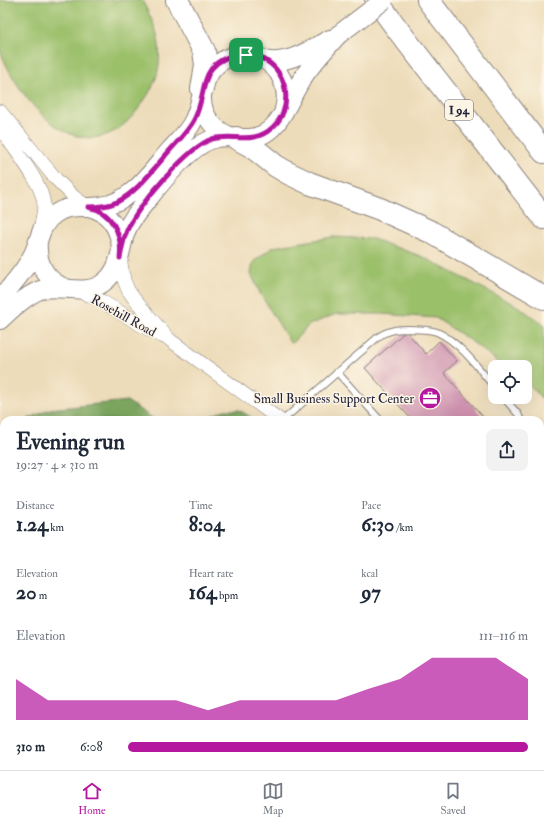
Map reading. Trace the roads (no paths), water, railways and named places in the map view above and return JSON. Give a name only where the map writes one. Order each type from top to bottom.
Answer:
[{"type":"highway","points":[[178,0],[204,51],[206,65],[202,89]]},
{"type":"highway","name":"I 94","points":[[376,0],[544,218]]},
{"type":"highway","points":[[428,0],[544,152]]},
{"type":"highway","points":[[236,138],[252,146],[276,166],[288,173],[319,187],[380,209],[431,232],[544,298]]},
{"type":"main road","points":[[0,299],[26,267],[33,255],[43,226],[54,214],[68,207],[101,206],[116,202],[131,193],[183,136],[192,124],[196,116],[205,80],[216,65],[232,56],[241,54],[273,61],[299,54],[338,35],[384,0]]},
{"type":"main road","points":[[0,320],[17,305],[44,289],[88,289],[103,283],[114,272],[120,258],[124,237],[131,222],[159,186],[182,161],[196,148],[218,138],[250,138],[264,134],[275,125],[303,78],[338,35]]},
{"type":"main road","points":[[260,58],[268,62],[283,81],[286,99],[283,113]]},
{"type":"main road","points":[[202,89],[202,103],[209,121],[219,131],[236,138]]},
{"type":"main road","points":[[88,207],[99,210],[116,227],[121,242],[120,258]]},
{"type":"main road","name":"Rosehill Road","points":[[38,241],[38,257],[45,272],[57,284],[72,290]]},
{"type":"street","points":[[0,111],[56,179],[73,196],[88,207]]},
{"type":"street","points":[[0,126],[34,178],[41,195],[44,208],[38,241]]},
{"type":"street","name":"Rosehill Road","points":[[120,258],[124,280],[128,290],[170,340]]},
{"type":"street","name":"Rosehill Road","points":[[72,290],[104,302],[148,330],[170,340],[276,416]]},
{"type":"lane","points":[[287,416],[378,337],[386,332],[399,329],[428,330],[439,333],[469,358],[488,380]]},
{"type":"lane","points":[[338,372],[376,416]]},
{"type":"lane","points":[[509,404],[519,416]]},
{"type":"place","name":"Small Business Support Center","points":[[430,398]]}]
